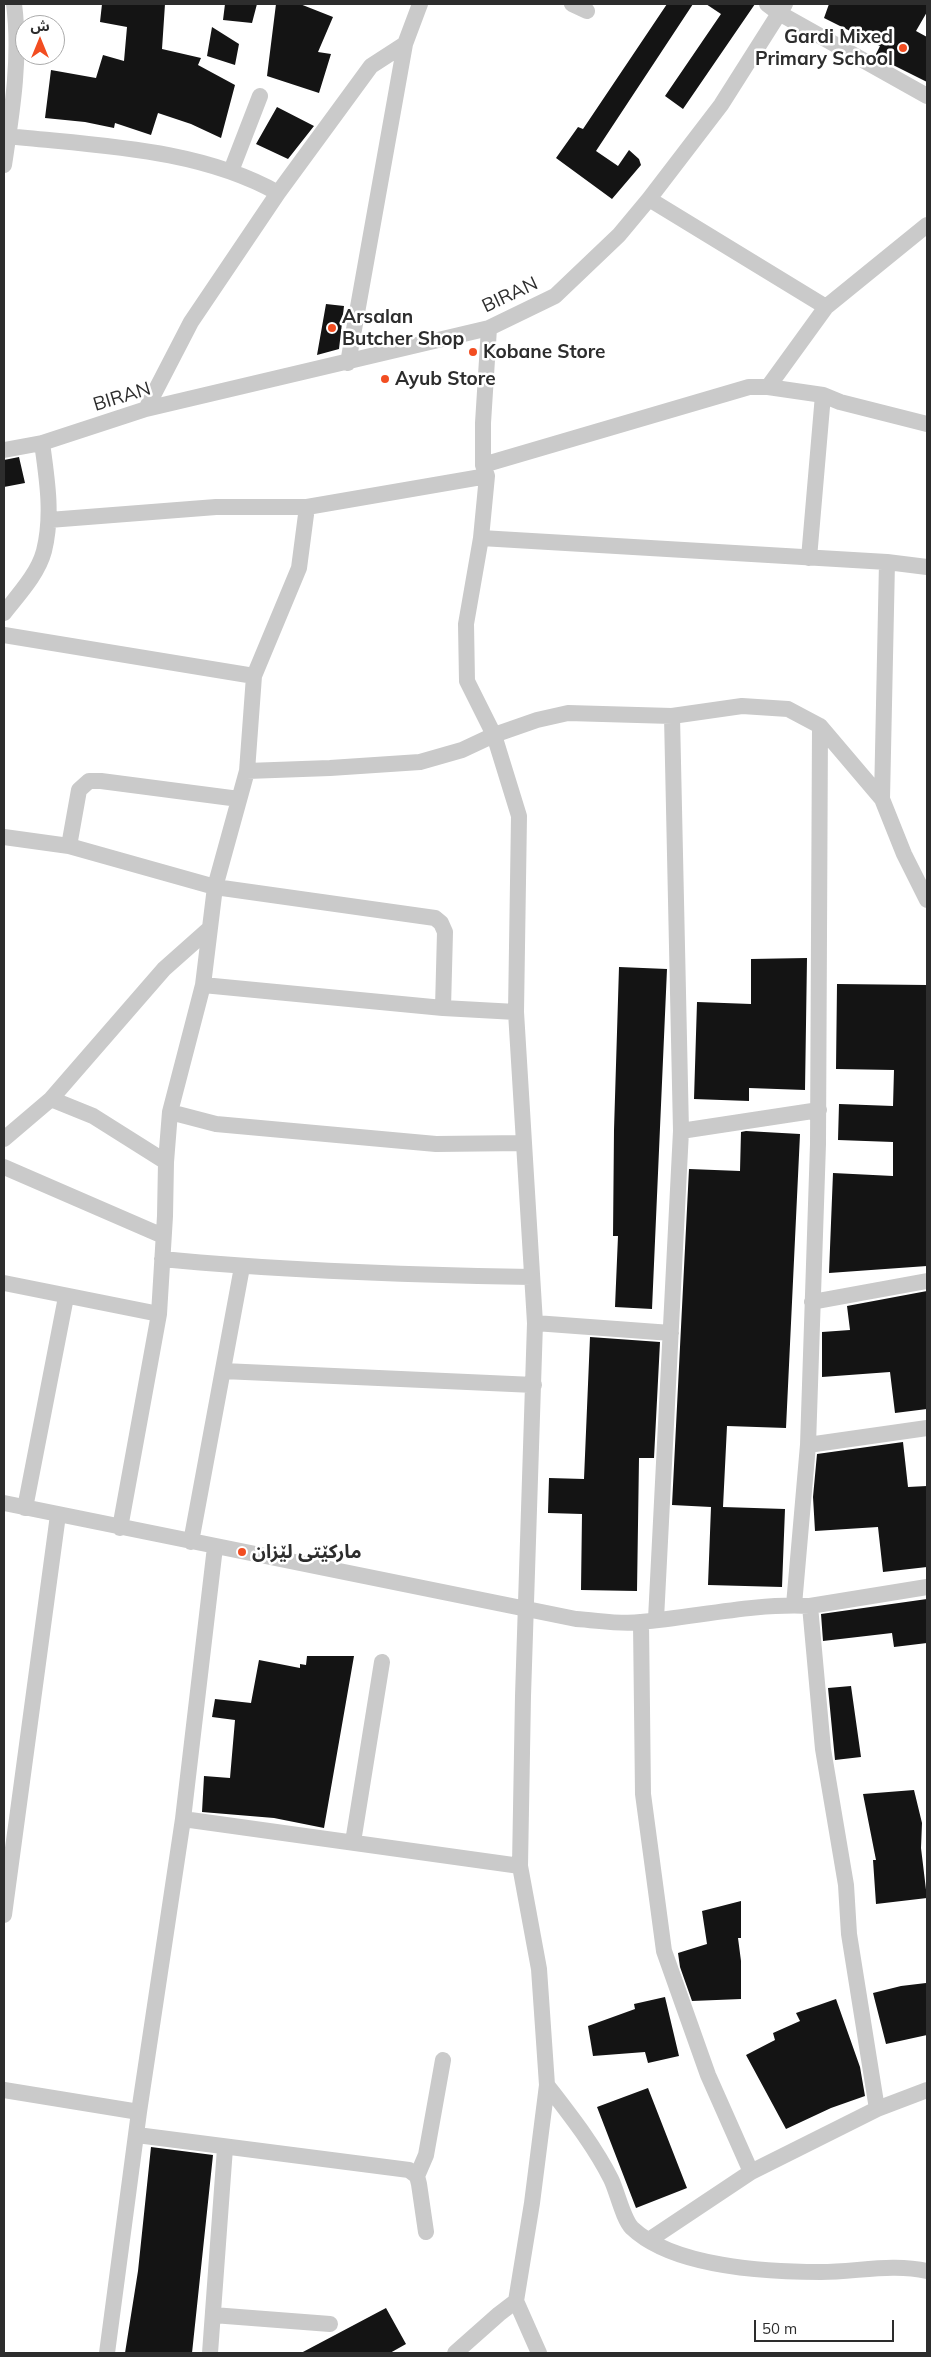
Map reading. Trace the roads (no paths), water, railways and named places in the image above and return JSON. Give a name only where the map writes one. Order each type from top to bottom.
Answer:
[{"type":"street","points":[[4,165],[8,136],[8,110],[18,31],[14,4]]},
{"type":"street","points":[[348,363],[405,44],[420,4]]},
{"type":"street","points":[[777,7],[927,96]]},
{"type":"street","name":"BIRAN","points":[[4,450],[42,443],[146,409],[348,363],[489,328],[555,296],[620,235],[649,199],[720,106],[777,7]]},
{"type":"street","points":[[146,409],[191,322],[278,193],[371,66],[405,44]]},
{"type":"street","points":[[232,171],[260,96]]},
{"type":"street","points":[[8,136],[146,151],[232,171],[253,179],[278,193]]},
{"type":"street","points":[[649,199],[826,307]]},
{"type":"street","points":[[768,387],[826,307],[927,225]]},
{"type":"street","points":[[489,328],[483,423],[485,471],[481,538],[466,624],[467,681],[494,735],[520,816],[516,1012],[535,1323],[528,1610],[523,1696],[520,1866],[539,1969],[547,2085],[532,2203],[516,2301],[539,2353]]},
{"type":"street","points":[[48,520],[216,507],[307,507],[485,471],[749,387],[768,387],[823,394],[840,402],[927,424]]},
{"type":"street","points":[[810,558],[823,394]]},
{"type":"street","points":[[4,613],[29,580],[44,553],[48,520],[48,493],[42,443]]},
{"type":"street","points":[[120,1528],[159,1314],[170,1112],[203,985],[215,887],[247,770],[254,676],[299,568],[307,507]]},
{"type":"street","points":[[481,538],[887,562],[927,568]]},
{"type":"street","points":[[882,799],[887,562]]},
{"type":"street","points":[[4,635],[254,676]]},
{"type":"street","points":[[247,770],[302,770],[420,762],[462,750],[494,735],[537,720],[568,713],[672,716],[742,706],[788,709],[820,726],[882,799],[904,854],[927,900]]},
{"type":"street","points":[[672,716],[681,1131],[671,1334],[648,1621],[643,1794],[664,1951],[708,2075],[751,2172]]},
{"type":"street","points":[[794,1606],[808,1445],[819,1110],[820,726]]},
{"type":"street","points":[[69,846],[79,790],[88,781],[101,781],[238,799]]},
{"type":"street","points":[[4,837],[69,846],[215,887],[435,918],[441,923],[445,932],[443,1008]]},
{"type":"street","points":[[4,1139],[51,1099],[164,969],[209,929]]},
{"type":"street","points":[[203,985],[443,1008],[516,1012]]},
{"type":"street","points":[[51,1099],[92,1116],[166,1162]]},
{"type":"street","points":[[681,1131],[819,1110]]},
{"type":"street","points":[[170,1112],[216,1124],[436,1144],[524,1144]]},
{"type":"street","points":[[4,1167],[163,1236]]},
{"type":"street","points":[[162,1259],[242,1267],[359,1274],[532,1277]]},
{"type":"street","points":[[190,1542],[224,1371],[242,1267]]},
{"type":"street","points":[[812,1302],[927,1281]]},
{"type":"street","points":[[4,1283],[66,1297],[159,1314]]},
{"type":"street","points":[[25,1508],[66,1297]]},
{"type":"street","points":[[535,1323],[671,1334]]},
{"type":"street","points":[[224,1371],[534,1385]]},
{"type":"street","points":[[808,1445],[927,1428]]},
{"type":"street","points":[[4,1503],[576,1620],[648,1621],[810,1606],[927,1586]]},
{"type":"street","points":[[4,1915],[58,1515]]},
{"type":"street","points":[[107,2353],[139,2112],[183,1819],[215,1547]]},
{"type":"street","points":[[810,1606],[823,1749],[846,1885],[849,1934],[877,2109]]},
{"type":"street","points":[[353,1842],[382,1662]]},
{"type":"street","points":[[183,1819],[520,1866]]},
{"type":"street","points":[[426,2232],[417,2176],[426,2155],[443,2060]]},
{"type":"street","points":[[547,2085],[588,2138],[612,2180],[630,2227],[649,2240],[673,2252],[729,2266],[821,2272],[912,2267],[927,2271]]},
{"type":"street","points":[[4,2090],[139,2112]]},
{"type":"street","points":[[649,2240],[751,2172],[877,2109],[927,2090]]},
{"type":"street","points":[[136,2135],[225,2148],[409,2170],[417,2176]]},
{"type":"street","points":[[210,2353],[225,2148]]},
{"type":"street","points":[[455,2353],[516,2301]]},
{"type":"street","points":[[213,2315],[330,2324]]},
{"type":"place","name":"Gardi Mixed Primary School","points":[[903,48]]},
{"type":"place","name":"Arsalan Butcher Shop","points":[[332,328]]},
{"type":"place","name":"Kobane Store","points":[[473,352]]},
{"type":"place","name":"Ayub Store","points":[[385,379]]},
{"type":"place","name":"مارکێتی لێزان","points":[[242,1552]]}]
